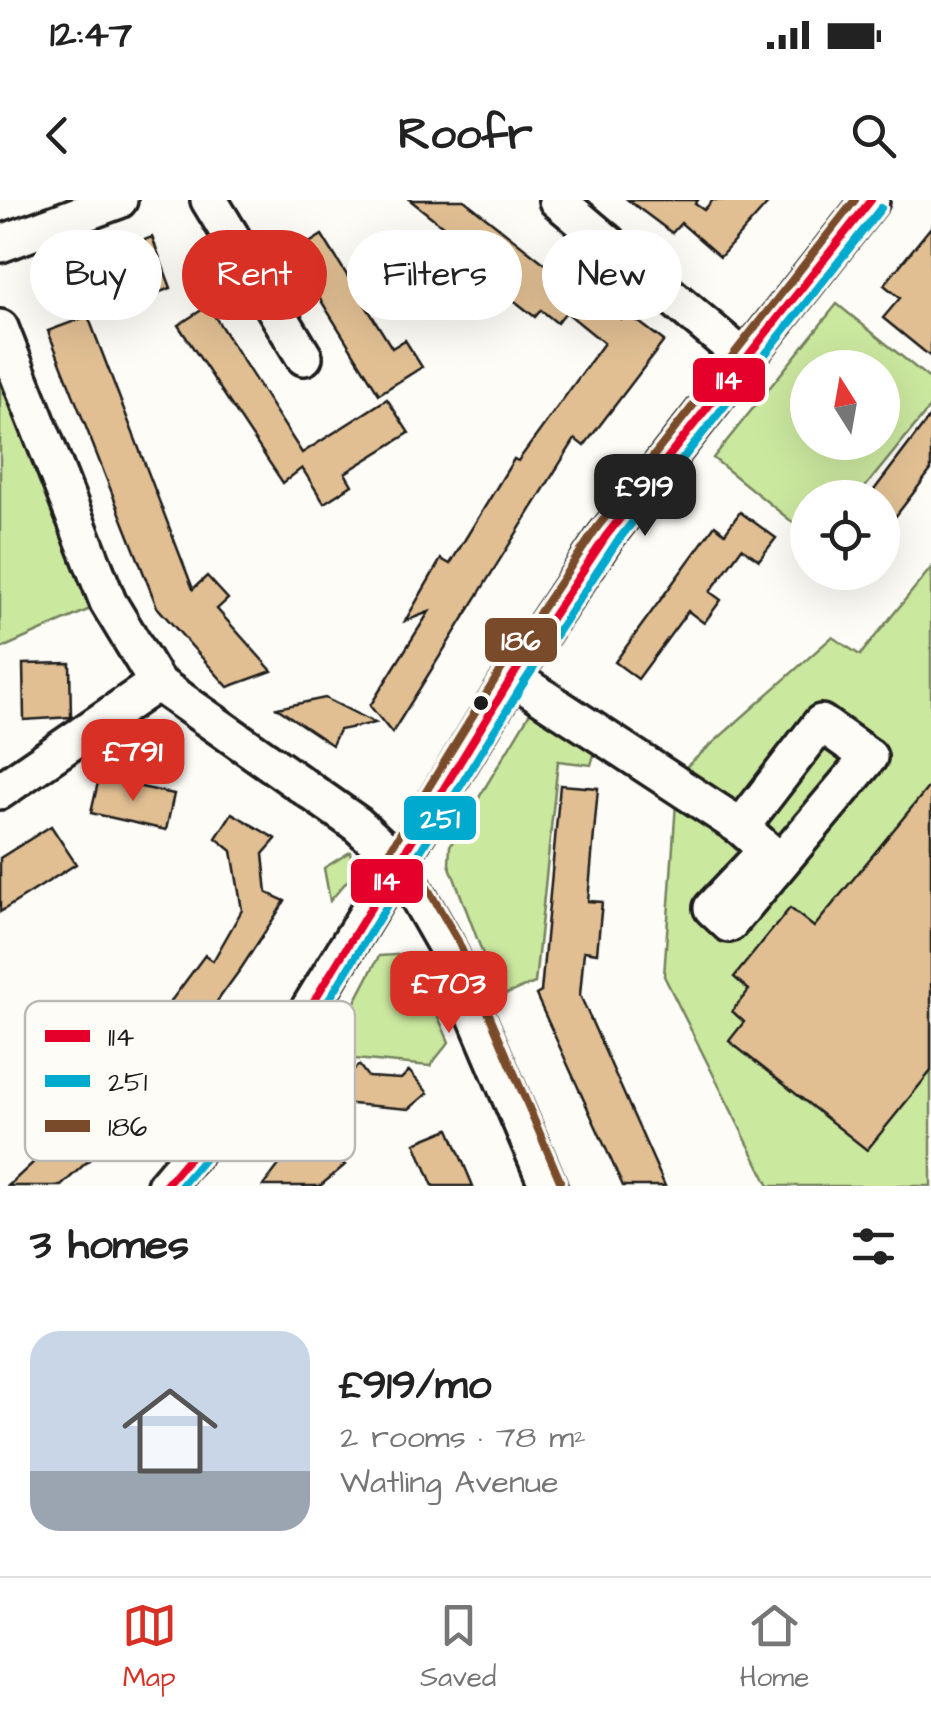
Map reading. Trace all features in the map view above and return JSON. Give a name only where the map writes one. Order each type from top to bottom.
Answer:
[{"type":"street","points":[[0,244],[119,200]]},
{"type":"street","points":[[209,200],[304,356]]},
{"type":"street","points":[[557,200],[744,358]]},
{"type":"street","points":[[314,1001],[512,678],[606,536],[871,200]]},
{"type":"street","points":[[0,328],[108,602],[157,684],[357,824],[398,862],[446,946],[548,1186]]},
{"type":"street","points":[[512,678],[741,826],[767,850],[712,908],[729,924],[869,757],[821,722],[741,826]]},
{"type":"street","points":[[0,790],[157,684]]},
{"type":"street","points":[[165,1186],[186,1161]]},
{"type":"green space","points":[[837,304],[894,350],[800,350]]},
{"type":"green space","points":[[0,326],[106,602],[0,649]]},
{"type":"green space","points":[[900,355],[931,380],[931,406],[900,444]]},
{"type":"green space","points":[[790,362],[790,460],[887,460],[871,480],[790,480],[790,520],[713,458]]},
{"type":"green space","points":[[931,568],[931,1186],[769,1186],[664,976],[678,774],[832,637],[860,655]]},
{"type":"green space","points":[[534,706],[596,748],[591,765],[558,761],[535,983],[499,997],[449,864],[450,846]]},
{"type":"green space","points":[[350,852],[354,873],[330,901],[324,868]]},
{"type":"green space","points":[[411,954],[449,1042],[430,1066],[355,1059],[355,1002],[379,956]]},
{"type":"building","points":[[410,200],[464,200],[502,230],[448,230]]},
{"type":"building","points":[[628,200],[698,200],[695,204],[704,210],[713,200],[771,200],[720,257],[681,223],[675,230],[668,230]]},
{"type":"building","points":[[931,227],[931,357],[883,318],[900,298],[884,285]]},
{"type":"building","points":[[327,243],[347,275],[347,320],[375,320],[392,348],[405,340],[422,367],[379,394],[327,310]]},
{"type":"building","points":[[522,246],[542,261],[542,311],[535,317],[522,307]]},
{"type":"building","points":[[162,264],[171,288],[162,291]]},
{"type":"building","points":[[77,320],[90,320],[193,589],[207,576],[228,599],[217,609],[272,671],[228,687],[157,607],[48,331]]},
{"type":"building","points":[[186,320],[217,320],[302,453],[387,399],[409,433],[345,473],[352,485],[324,503],[302,468],[283,483],[178,325]]},
{"type":"building","points":[[576,320],[636,320],[664,341],[584,446],[575,439],[392,733],[370,706],[429,612],[405,621],[441,559],[450,564],[514,459],[518,461],[604,343]]},
{"type":"building","points":[[931,415],[931,470],[900,510],[900,480],[882,480]]},
{"type":"building","points":[[740,512],[776,538],[759,560],[742,548],[710,592],[721,600],[704,623],[688,611],[638,679],[615,662],[715,525],[725,533]]},
{"type":"building","points":[[70,663],[71,717],[24,720],[23,664]]},
{"type":"building","points":[[325,698],[375,723],[339,730],[332,745],[277,708]]},
{"type":"building","points":[[99,778],[174,794],[166,830],[91,813]]},
{"type":"building","points":[[931,784],[931,1071],[867,1150],[729,1041],[744,1022],[732,1011],[749,990],[734,977],[790,908],[814,927]]},
{"type":"building","points":[[560,785],[598,788],[588,901],[602,902],[597,953],[584,951],[580,995],[665,1186],[623,1186],[536,995],[541,992]]},
{"type":"building","points":[[232,813],[276,839],[263,854],[267,893],[285,901],[217,1001],[171,1001],[205,955],[213,961],[242,910],[232,851],[216,838]]},
{"type":"building","points":[[51,826],[76,864],[0,912],[0,858]]},
{"type":"building","points":[[359,1065],[368,1077],[401,1079],[409,1071],[428,1093],[409,1109],[355,1104],[355,1068]]},
{"type":"building","points":[[449,1129],[473,1186],[433,1186],[415,1143]]},
{"type":"building","points":[[35,1161],[88,1161],[61,1186],[8,1186]]},
{"type":"building","points":[[282,1161],[340,1161],[345,1165],[320,1186],[263,1186]]},
{"type":"transit line","name":"186","points":[[387,855],[501,670],[596,529],[855,200]]},
{"type":"transit line","name":"114","points":[[314,1001],[512,677],[606,536],[871,200]]},
{"type":"transit line","name":"251","points":[[328,1001],[523,684],[616,543],[881,208]]},
{"type":"transit line","name":"186","points":[[409,856],[458,941],[560,1181]]},
{"type":"transit line","name":"114","points":[[165,1186],[186,1161]]},
{"type":"transit line","name":"251","points":[[181,1186],[202,1161]]}]
